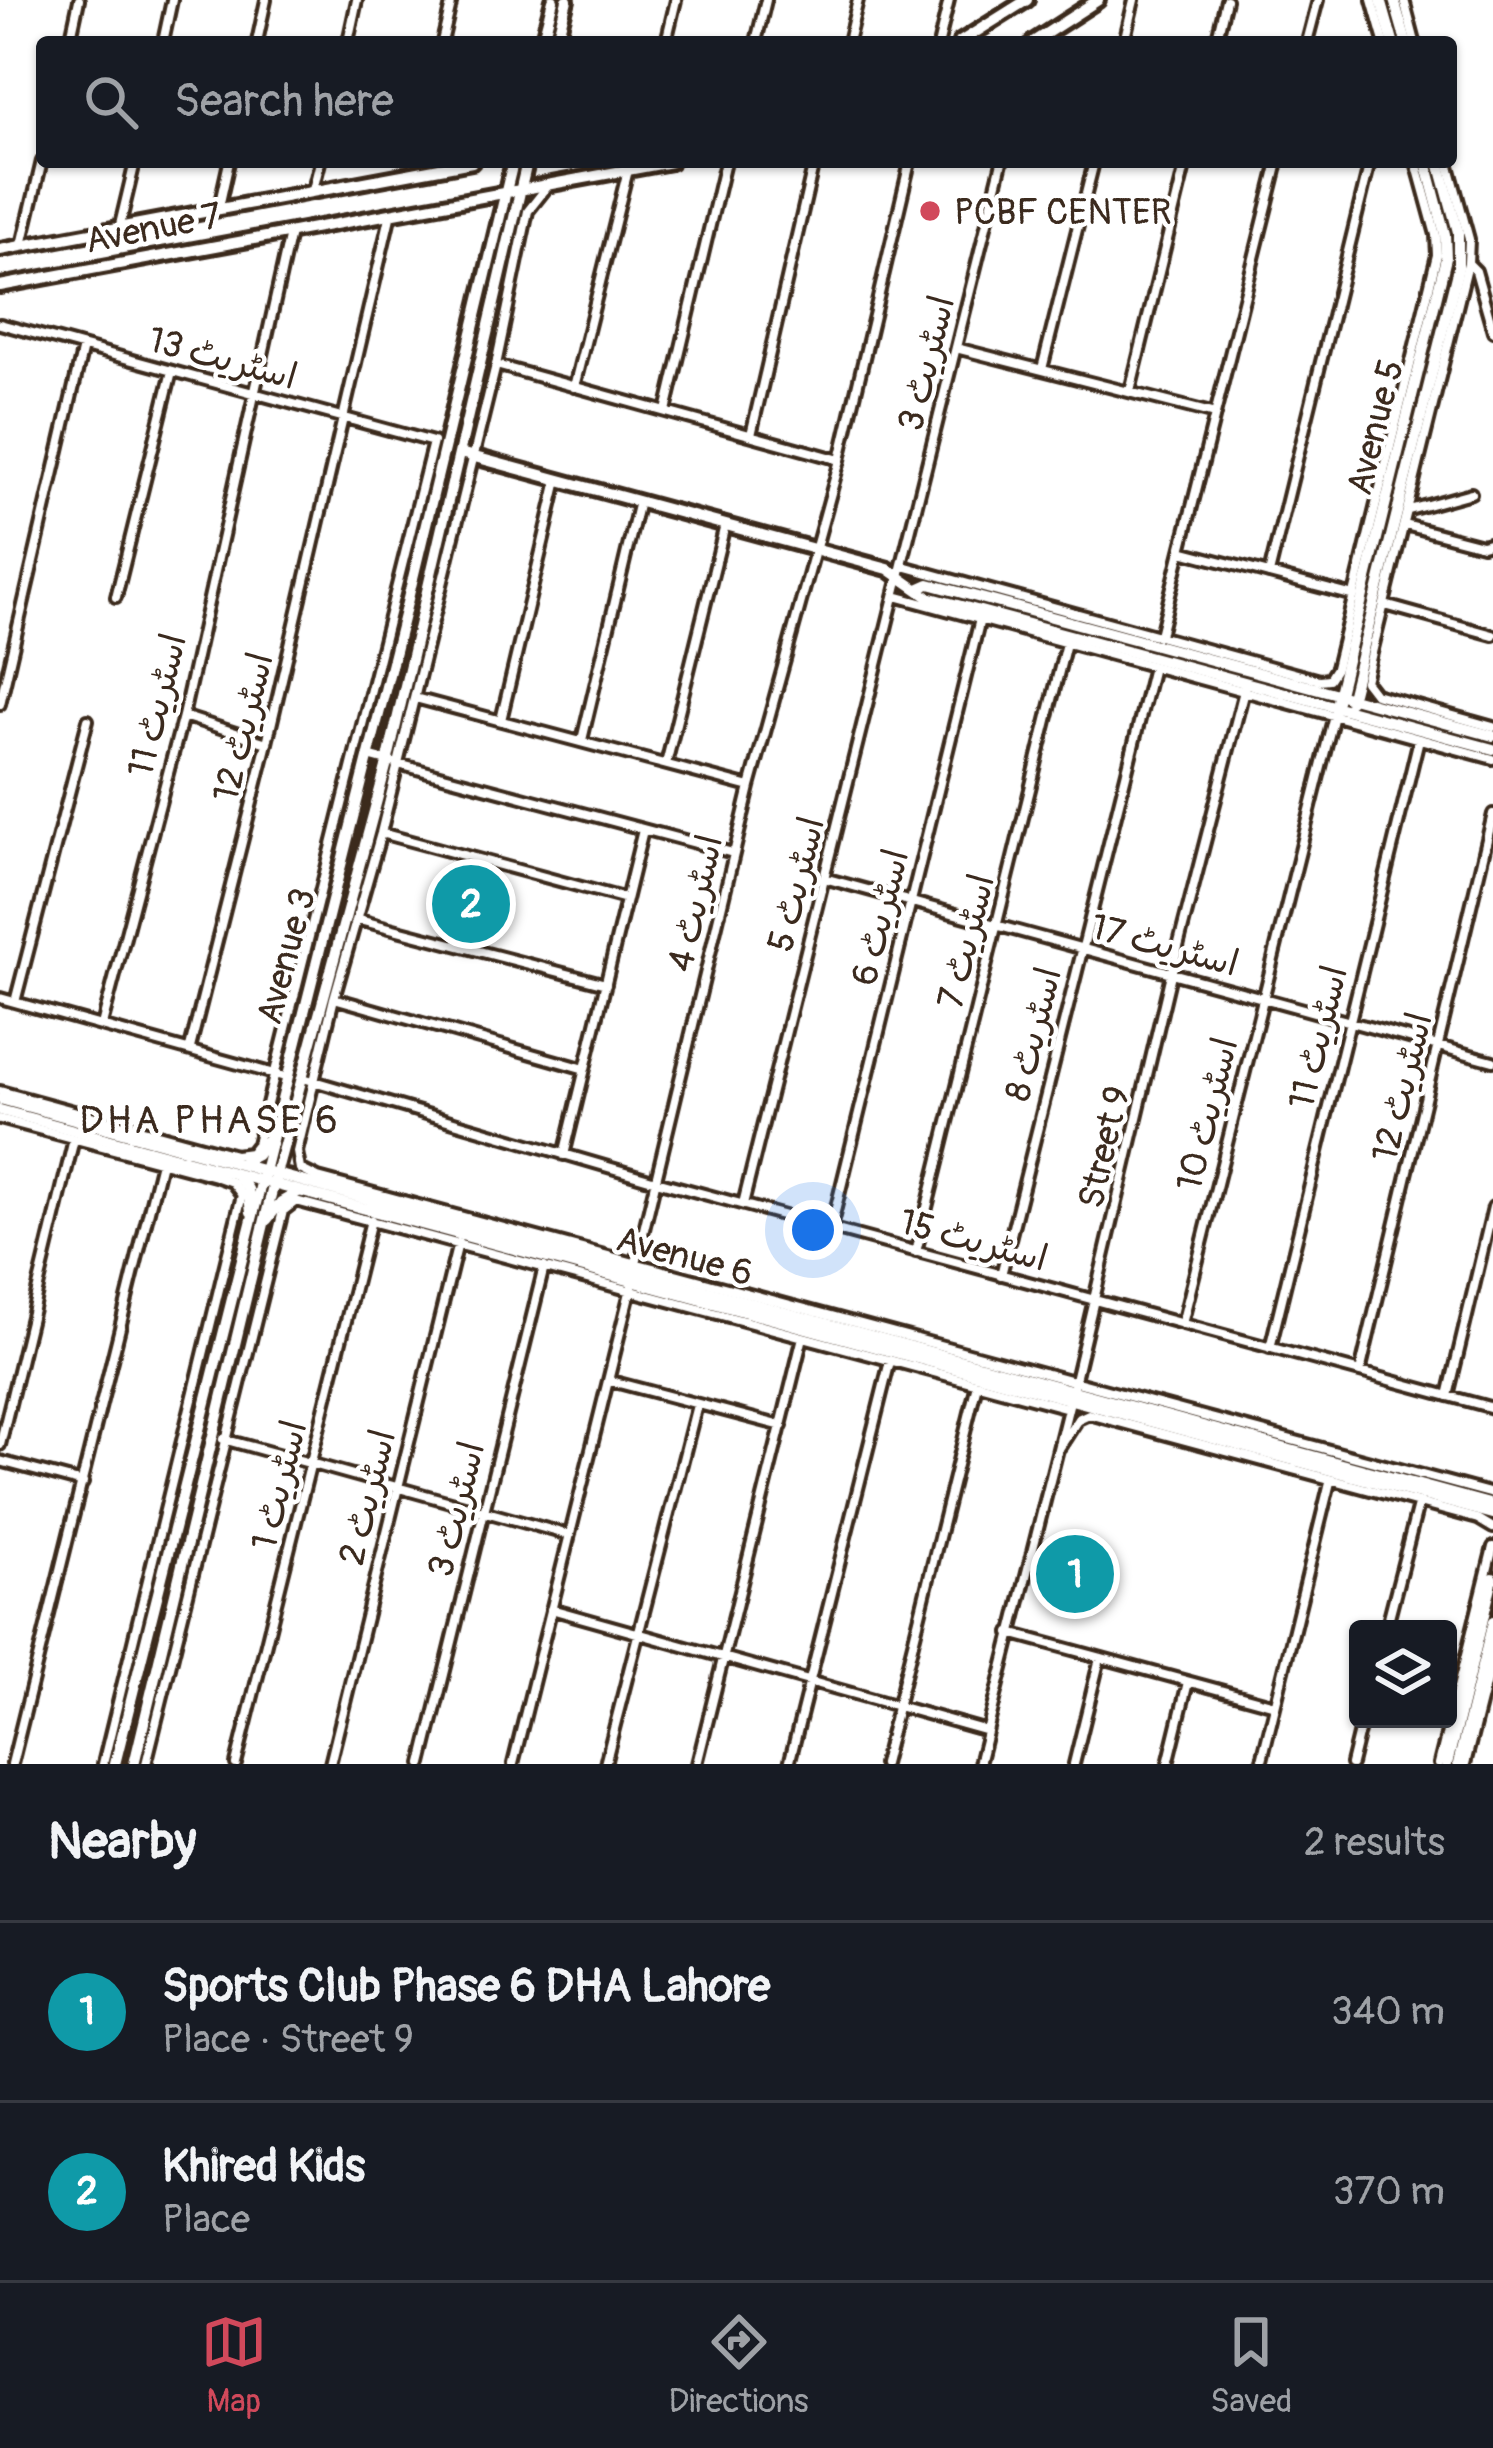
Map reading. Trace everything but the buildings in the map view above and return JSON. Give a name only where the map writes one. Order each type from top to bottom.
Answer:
[{"type":"main road","points":[[544,36],[553,0]]},
{"type":"main road","points":[[558,36],[567,0]]},
{"type":"main road","points":[[970,36],[1027,0]]},
{"type":"main road","points":[[1042,36],[1098,0]]},
{"type":"main road","points":[[1381,0],[1391,36]]},
{"type":"main road","points":[[1394,0],[1404,36]]},
{"type":"main road","name":"Avenue 7","points":[[0,250],[412,168]]},
{"type":"main road","name":"Avenue 3","points":[[269,1178],[279,1075],[368,756],[511,168]]},
{"type":"main road","name":"Avenue 3","points":[[116,1764],[250,1227],[309,1080],[392,764],[517,232],[525,168]]},
{"type":"main road","name":"Avenue 7","points":[[0,286],[639,168]]},
{"type":"main road","name":"Avenue 5","points":[[1341,705],[1340,669],[1446,258],[1445,234],[1428,168]]},
{"type":"main road","name":"Avenue 5","points":[[1341,705],[1459,259],[1458,232],[1441,168]]},
{"type":"main road","points":[[467,454],[901,571],[928,596],[1245,687],[1493,732]]},
{"type":"main road","points":[[920,588],[929,584],[1141,635],[1318,684],[1341,705],[1493,749]]},
{"type":"main road","name":"Avenue 6","points":[[0,1095],[218,1164]]},
{"type":"main road","name":"Avenue 6","points":[[0,1110],[316,1190],[1487,1508]]},
{"type":"main road","points":[[250,1227],[248,1189],[237,1169],[257,1155],[272,1132]]},
{"type":"main road","points":[[250,1227],[301,1186],[291,1167],[288,1137]]},
{"type":"main road","name":"Avenue 3","points":[[134,1764],[219,1438],[250,1227]]},
{"type":"main road","points":[[1443,1764],[1493,1578]]},
{"type":"main road","points":[[1461,1764],[1493,1622]]},
{"type":"street","points":[[71,36],[80,0]]},
{"type":"street","points":[[164,36],[172,0]]},
{"type":"street","points":[[257,36],[266,0]]},
{"type":"street","points":[[349,36],[357,0]]},
{"type":"street","points":[[443,36],[452,0]]},
{"type":"street","points":[[667,36],[676,0]]},
{"type":"street","points":[[757,36],[766,0]]},
{"type":"street","points":[[849,36],[858,0]]},
{"type":"street","points":[[940,36],[949,0]]},
{"type":"street","points":[[1125,36],[1134,0]]},
{"type":"street","points":[[1217,36],[1226,0]]},
{"type":"street","points":[[1309,36],[1318,0]]},
{"type":"street","points":[[1372,0],[1382,36]]},
{"type":"street","points":[[1404,0],[1413,36]]},
{"type":"street","points":[[22,247],[40,168]]},
{"type":"street","points":[[120,225],[134,168]]},
{"type":"street","points":[[219,207],[228,168]]},
{"type":"street","points":[[314,190],[319,168]]},
{"type":"street","points":[[666,411],[724,168]]},
{"type":"street","points":[[752,435],[813,168]]},
{"type":"street","points":[[814,548],[840,460],[909,168]]},
{"type":"street","name":"اسٹریٹ 3","points":[[901,571],[1001,168]]},
{"type":"street","points":[[1042,369],[1092,168]]},
{"type":"street","points":[[1130,391],[1185,168]]},
{"type":"street","points":[[1160,635],[1276,168]]},
{"type":"street","points":[[1269,574],[1369,168]]},
{"type":"street","points":[[901,571],[1141,635],[1160,635],[1318,684],[1329,679],[1340,669],[1437,254],[1418,168]]},
{"type":"street","points":[[1450,168],[1469,239],[1468,262],[1365,681],[1370,691],[1493,732]]},
{"type":"street","points":[[574,387],[628,170]]},
{"type":"street","points":[[551,183],[517,232],[496,365],[467,454],[359,920],[309,1080],[296,1158],[300,1168],[316,1190],[371,1220],[544,1267],[633,1277],[803,1336],[976,1384],[1071,1395]]},
{"type":"street","name":"اسٹریٹ 12","points":[[190,1048],[392,213]]},
{"type":"street","name":"اسٹریٹ 11","points":[[102,1025],[183,716],[290,232]]},
{"type":"street","points":[[1468,262],[1476,271],[1493,331]]},
{"type":"street","name":"اسٹریٹ 13","points":[[0,324],[433,442],[279,1075]]},
{"type":"street","points":[[0,704],[83,347]]},
{"type":"street","points":[[956,348],[1215,414]]},
{"type":"street","points":[[496,365],[840,460]]},
{"type":"street","points":[[116,597],[172,371]]},
{"type":"street","points":[[500,720],[558,480]]},
{"type":"street","points":[[1409,510],[1471,493]]},
{"type":"street","points":[[581,740],[639,501]]},
{"type":"street","points":[[666,764],[725,525]]},
{"type":"street","points":[[1405,525],[1482,545],[1493,542]]},
{"type":"street","name":"اسٹریٹ 4","points":[[513,1764],[611,1381],[733,853],[814,548]]},
{"type":"street","points":[[1181,551],[1354,596]]},
{"type":"street","name":"اسٹریٹ 5","points":[[743,1204],[901,571]]},
{"type":"street","points":[[895,596],[1245,687]]},
{"type":"street","points":[[1385,605],[1493,634]]},
{"type":"street","name":"اسٹریٹ 6","points":[[831,1228],[980,620]]},
{"type":"street","name":"اسٹریٹ 7","points":[[916,1252],[1066,643]]},
{"type":"street","name":"اسٹریٹ 8","points":[[1000,1275],[1154,667]]},
{"type":"street","name":"Street 9","points":[[979,1764],[1245,687]]},
{"type":"street","points":[[414,698],[750,787]]},
{"type":"street","points":[[1341,705],[1419,739],[1493,759]]},
{"type":"street","name":"اسٹریٹ 10","points":[[1182,1324],[1341,705]]},
{"type":"street","points":[[183,716],[267,743]]},
{"type":"street","points":[[15,1002],[88,720]]},
{"type":"street","name":"اسٹریٹ 11","points":[[1270,1348],[1419,739]]},
{"type":"street","points":[[368,756],[733,853]]},
{"type":"street","name":"اسٹریٹ 12","points":[[1360,1372],[1493,814]]},
{"type":"street","points":[[564,1156],[643,830]]},
{"type":"street","points":[[381,833],[626,898]]},
{"type":"street","name":"اسٹریٹ 17","points":[[824,878],[1493,1061]]},
{"type":"street","points":[[359,920],[605,984]]},
{"type":"street","points":[[0,998],[279,1075],[254,1149],[218,1164],[161,1162],[0,1119]]},
{"type":"street","points":[[334,998],[585,1069]]},
{"type":"street","name":"اسٹریٹ 15","points":[[309,1080],[564,1156],[1493,1408]]},
{"type":"street","points":[[0,1445],[74,1139]]},
{"type":"street","points":[[12,1764],[161,1162]]},
{"type":"street","points":[[103,1764],[250,1227],[242,1195],[218,1164]]},
{"type":"street","points":[[146,1764],[219,1438],[283,1211],[316,1190]]},
{"type":"street","points":[[1448,1396],[1493,1207]]},
{"type":"street","name":"اسٹریٹ 1","points":[[236,1764],[371,1220]]},
{"type":"street","name":"اسٹریٹ 2","points":[[330,1764],[458,1243]]},
{"type":"street","name":"اسٹریٹ 3","points":[[422,1764],[544,1267]]},
{"type":"street","points":[[698,1764],[803,1336]]},
{"type":"street","points":[[789,1764],[890,1361]]},
{"type":"street","points":[[611,1381],[782,1426]]},
{"type":"street","points":[[883,1764],[976,1384]]},
{"type":"street","points":[[605,1764],[697,1405]]},
{"type":"street","points":[[1057,1453],[1078,1419],[1089,1414],[1418,1505],[1487,1508]]},
{"type":"street","points":[[219,1438],[569,1535]]},
{"type":"street","points":[[0,1461],[83,1483]]},
{"type":"street","points":[[1261,1764],[1330,1482]]},
{"type":"street","points":[[1493,1494],[1487,1508],[1493,1528]]},
{"type":"street","points":[[1388,1620],[1418,1505]]},
{"type":"street","points":[[1443,1764],[1493,1547]]},
{"type":"street","points":[[551,1609],[987,1731]]},
{"type":"street","points":[[1010,1633],[1275,1705]]},
{"type":"street","points":[[1461,1764],[1493,1653]]},
{"type":"street","points":[[1074,1764],[1100,1658]]},
{"type":"street","points":[[1168,1764],[1189,1682]]},
{"type":"street","points":[[1351,1764],[1360,1728]]},
{"type":"place","name":"PCBF CENTER","points":[[930,211]]},
{"type":"place","name":"Khired Kids","points":[[471,904]]},
{"type":"place","name":"Sports Club Phase 6 DHA Lahore","points":[[1075,1574]]},
{"type":"district","name":"DHA PHASE 6","points":[[210,1119]]}]
